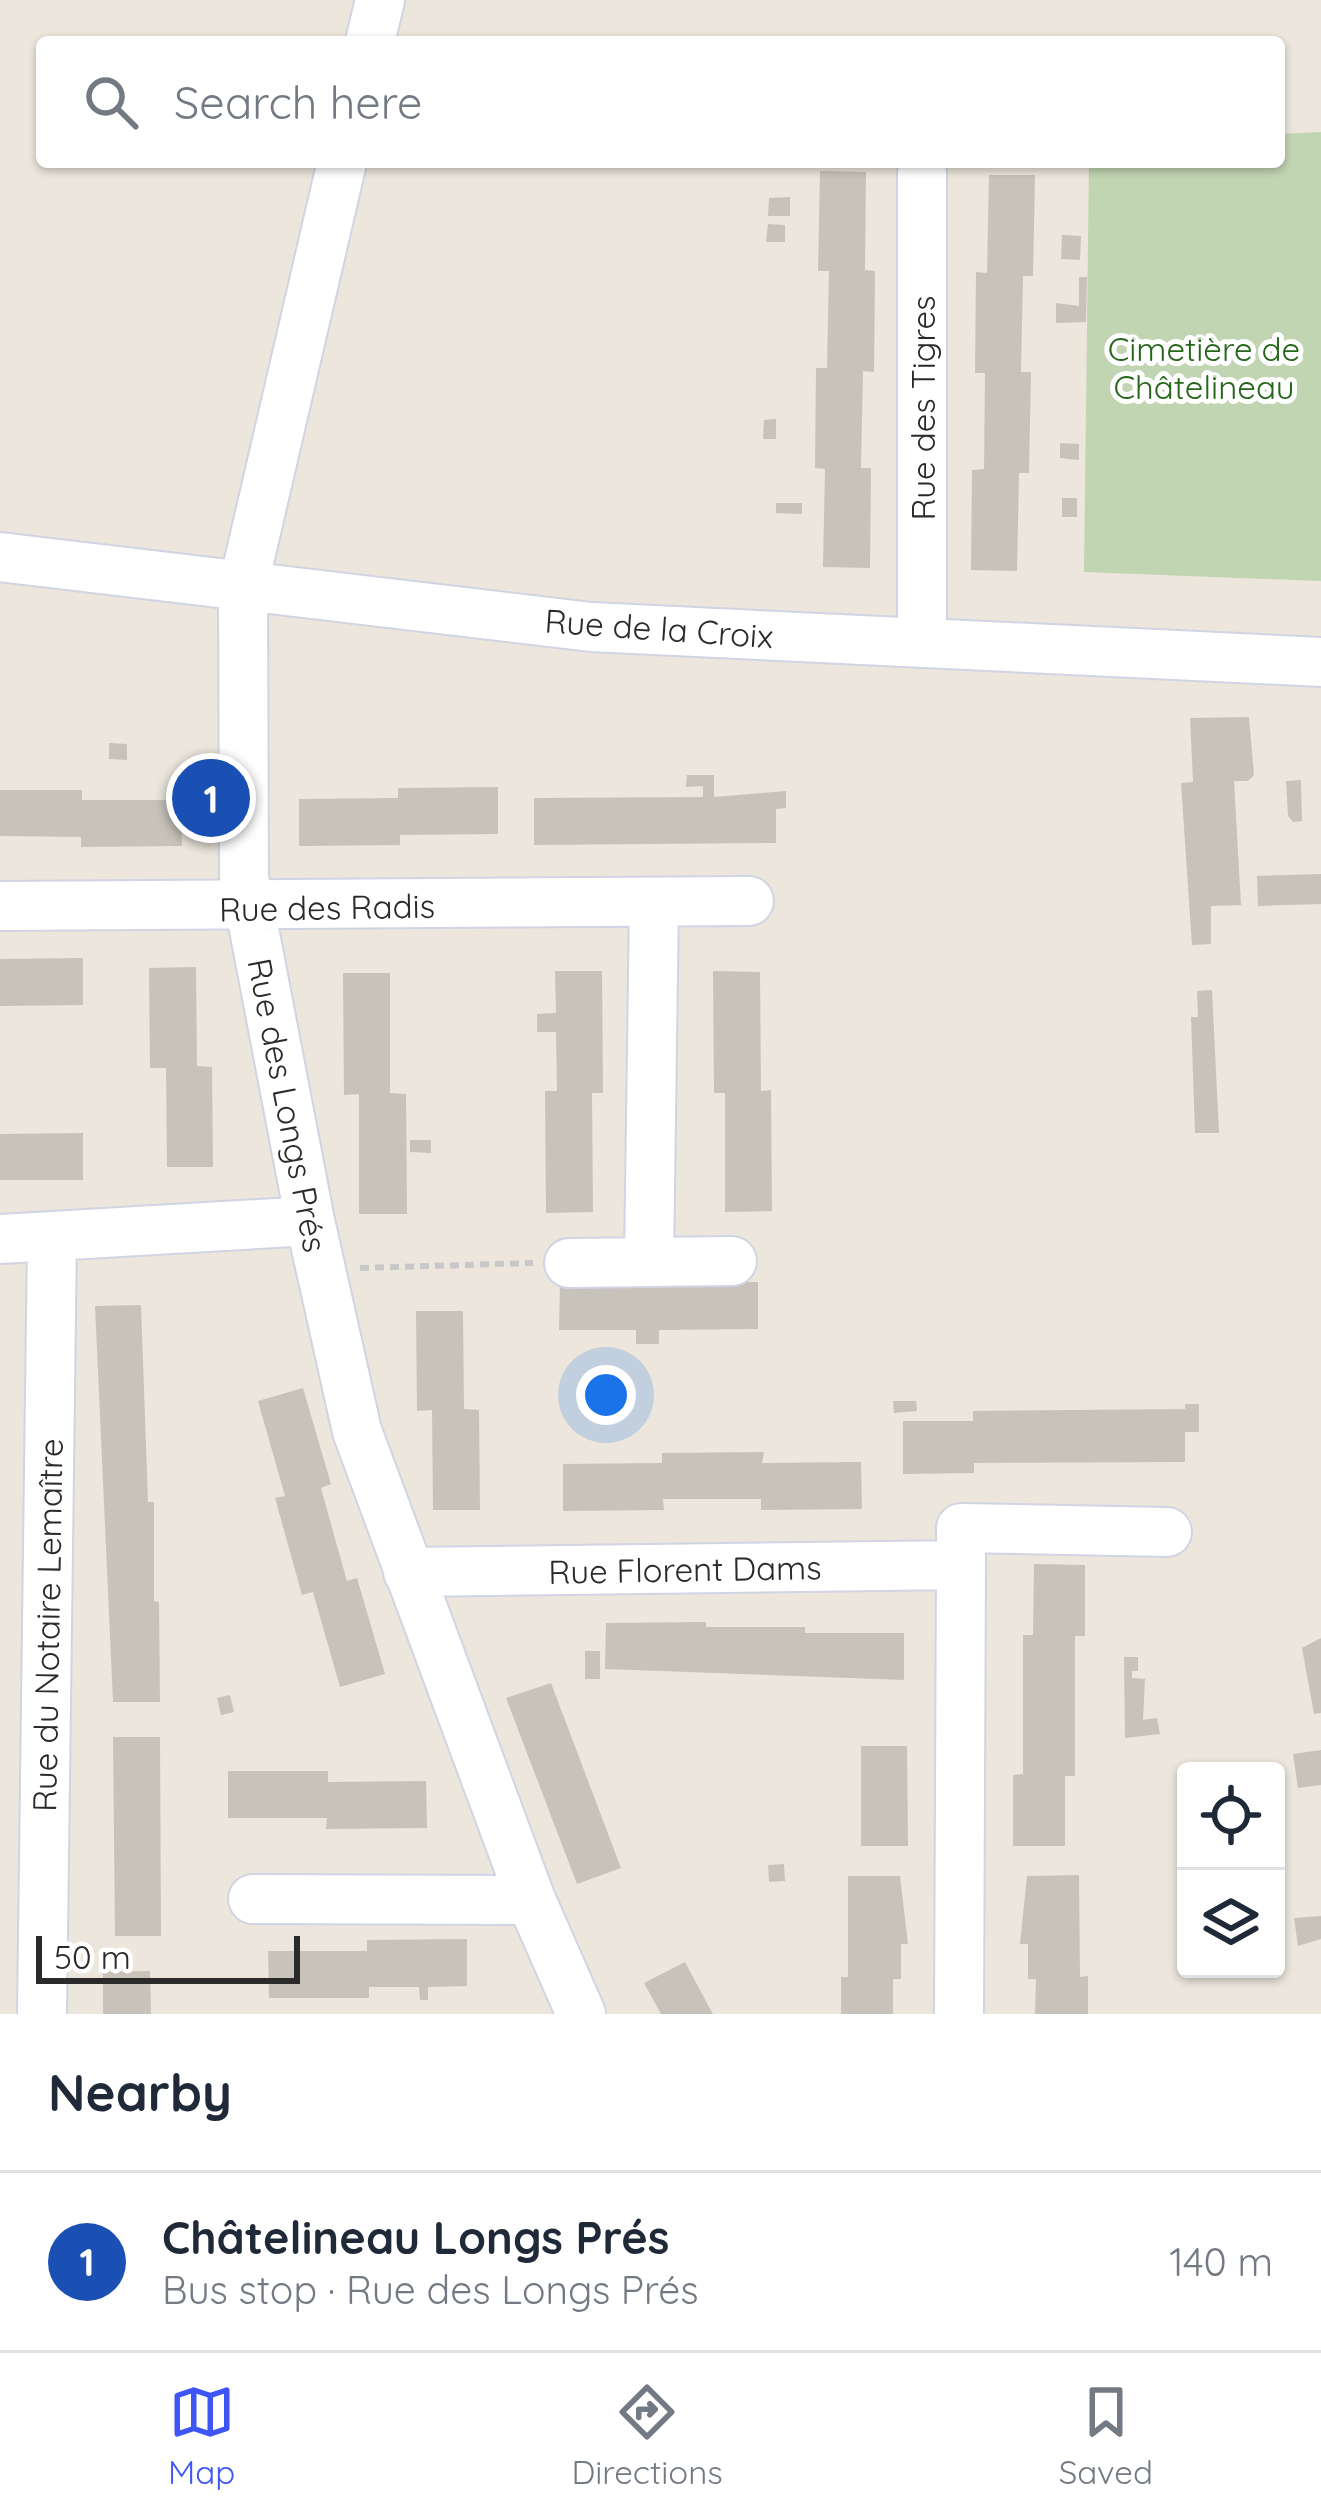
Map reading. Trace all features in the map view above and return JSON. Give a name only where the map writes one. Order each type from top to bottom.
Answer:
[{"type":"street","points":[[371,36],[380,0]]},
{"type":"street","name":"Rue des Longs Prés","points":[[341,168],[243,586],[244,877],[310,1221],[357,1431],[531,1900],[581,2014]]},
{"type":"street","name":"Rue des Tigres","points":[[922,173],[922,644]]},
{"type":"street","name":"Rue de la Croix","points":[[0,557],[591,627],[1321,662]]},
{"type":"street","points":[[649,1262],[654,902]]},
{"type":"street","name":"Rue des Radis","points":[[0,906],[250,909],[749,902]]},
{"type":"street","points":[[0,1239],[310,1221]]},
{"type":"street","name":"Rue du Notaire Lemaître","points":[[42,2014],[52,1237]]},
{"type":"street","points":[[569,1262],[732,1261]]},
{"type":"street","points":[[958,2014],[961,1528],[1167,1532]]},
{"type":"street","name":"Rue Florent Dams","points":[[408,1572],[962,1565]]},
{"type":"street","points":[[253,1899],[531,1900]]},
{"type":"path","points":[[320,1269],[569,1262]]},
{"type":"green space","name":"Cimetière de Châtelineau","points":[[1321,132],[1321,581],[1084,572],[1089,168],[1285,168],[1285,134]]},
{"type":"building","points":[[820,171],[866,172],[865,270],[875,271],[874,372],[863,371],[861,468],[871,468],[870,568],[823,567],[825,469],[815,468],[816,368],[827,368],[829,271],[818,271]]},
{"type":"building","points":[[989,175],[1035,175],[1033,276],[1023,276],[1021,372],[1031,372],[1029,473],[1019,473],[1017,571],[971,570],[972,470],[984,469],[985,373],[975,373],[976,272],[987,273]]},
{"type":"building","points":[[790,197],[790,216],[768,216],[769,198]]},
{"type":"building","points":[[768,224],[785,225],[785,242],[766,242]]},
{"type":"building","points":[[1062,235],[1081,236],[1080,260],[1061,259]]},
{"type":"building","points":[[1079,277],[1087,277],[1086,322],[1056,323],[1056,303],[1079,306]]},
{"type":"building","points":[[776,419],[776,439],[763,439],[764,420]]},
{"type":"building","points":[[1060,443],[1079,444],[1079,460],[1060,458]]},
{"type":"building","points":[[1062,498],[1077,498],[1077,517],[1062,517]]},
{"type":"building","points":[[776,503],[802,503],[802,514],[776,513]]},
{"type":"building","points":[[1249,717],[1254,775],[1248,781],[1234,781],[1241,905],[1211,906],[1211,944],[1192,945],[1181,783],[1193,782],[1190,718]]},
{"type":"building","points":[[109,743],[127,744],[127,760],[109,759]]},
{"type":"building","points":[[687,775],[714,775],[714,797],[786,791],[786,808],[776,809],[776,843],[534,845],[534,798],[703,797],[703,786],[686,787]]},
{"type":"building","points":[[1301,780],[1302,821],[1293,822],[1288,816],[1286,781]]},
{"type":"building","points":[[498,787],[498,834],[400,835],[400,845],[299,846],[299,799],[398,798],[398,788]]},
{"type":"building","points":[[0,790],[82,790],[82,800],[181,800],[182,846],[81,847],[81,837],[0,836]]},
{"type":"building","points":[[1321,874],[1321,904],[1258,906],[1257,876]]},
{"type":"building","points":[[83,958],[83,1005],[0,1006],[0,959]]},
{"type":"building","points":[[196,967],[197,1066],[212,1067],[213,1167],[167,1167],[166,1068],[150,1068],[149,968]]},
{"type":"building","points":[[555,971],[602,971],[603,1093],[592,1093],[593,1212],[546,1213],[545,1091],[557,1091],[556,1032],[537,1032],[537,1014],[556,1013]]},
{"type":"building","points":[[713,971],[760,972],[761,1091],[771,1090],[772,1211],[725,1212],[725,1093],[714,1093]]},
{"type":"building","points":[[343,973],[390,973],[390,1093],[406,1094],[407,1214],[359,1214],[359,1094],[344,1095]]},
{"type":"building","points":[[1212,990],[1219,1133],[1195,1133],[1191,1017],[1198,1017],[1197,991]]},
{"type":"building","points":[[83,1133],[83,1180],[0,1180],[0,1134]]},
{"type":"building","points":[[410,1140],[431,1140],[431,1153],[410,1152]]},
{"type":"building","points":[[758,1282],[758,1329],[659,1330],[659,1344],[636,1344],[636,1330],[559,1330],[560,1283]]},
{"type":"building","points":[[141,1305],[148,1502],[154,1502],[154,1601],[159,1602],[160,1702],[113,1702],[95,1306]]},
{"type":"building","points":[[416,1311],[463,1311],[464,1409],[479,1410],[480,1510],[433,1510],[432,1410],[417,1411]]},
{"type":"building","points":[[303,1388],[331,1484],[321,1488],[347,1581],[357,1578],[385,1674],[340,1687],[313,1592],[302,1595],[275,1498],[285,1496],[258,1401]]},
{"type":"building","points":[[893,1401],[916,1401],[917,1411],[894,1413]]},
{"type":"building","points":[[1185,1404],[1199,1404],[1199,1432],[1185,1432],[1185,1462],[974,1463],[974,1473],[903,1474],[903,1421],[973,1421],[973,1411],[1185,1409]]},
{"type":"building","points":[[764,1452],[762,1463],[861,1462],[862,1509],[761,1510],[761,1499],[663,1499],[664,1510],[563,1511],[563,1464],[662,1463],[662,1453]]},
{"type":"building","points":[[1034,1564],[1085,1565],[1085,1636],[1075,1636],[1075,1776],[1065,1776],[1065,1846],[1013,1846],[1013,1775],[1023,1774],[1023,1635],[1033,1635]]},
{"type":"building","points":[[706,1622],[706,1627],[805,1627],[805,1633],[904,1633],[904,1680],[605,1669],[606,1623]]},
{"type":"building","points":[[1321,1638],[1321,1713],[1314,1714],[1302,1648]]},
{"type":"building","points":[[585,1651],[600,1651],[600,1679],[585,1679]]},
{"type":"building","points":[[1124,1657],[1138,1657],[1138,1671],[1132,1671],[1132,1678],[1145,1679],[1143,1720],[1157,1718],[1160,1734],[1125,1738]]},
{"type":"building","points":[[551,1683],[621,1868],[577,1884],[506,1698]]},
{"type":"building","points":[[230,1695],[234,1712],[221,1715],[217,1698]]},
{"type":"building","points":[[113,1737],[160,1737],[161,1936],[115,1936]]},
{"type":"building","points":[[861,1746],[907,1746],[908,1846],[861,1846]]},
{"type":"building","points":[[1321,1750],[1321,1785],[1298,1788],[1293,1754]]},
{"type":"building","points":[[228,1771],[328,1771],[328,1782],[426,1781],[427,1828],[326,1829],[327,1818],[228,1818]]},
{"type":"building","points":[[784,1864],[785,1881],[769,1882],[768,1865]]},
{"type":"building","points":[[1079,1875],[1080,1977],[1088,1976],[1088,2014],[1035,2014],[1036,1979],[1028,1979],[1028,1944],[1020,1944],[1027,1876]]},
{"type":"building","points":[[848,1876],[900,1876],[908,1944],[901,1944],[901,1979],[893,1979],[893,2014],[841,2014],[841,1977],[848,1977]]},
{"type":"building","points":[[1321,1916],[1321,1939],[1298,1946],[1294,1918]]},
{"type":"building","points":[[467,1939],[467,1986],[428,1987],[428,2000],[420,2000],[419,1987],[369,1987],[369,1998],[269,1998],[268,1951],[367,1951],[367,1940]]},
{"type":"building","points":[[685,1962],[713,2014],[661,2014],[644,1983]]},
{"type":"building","points":[[150,1971],[151,2014],[103,2014],[103,1972]]},
{"type":"place","name":"Châtelineau Longs Prés","points":[[211,798]]}]
